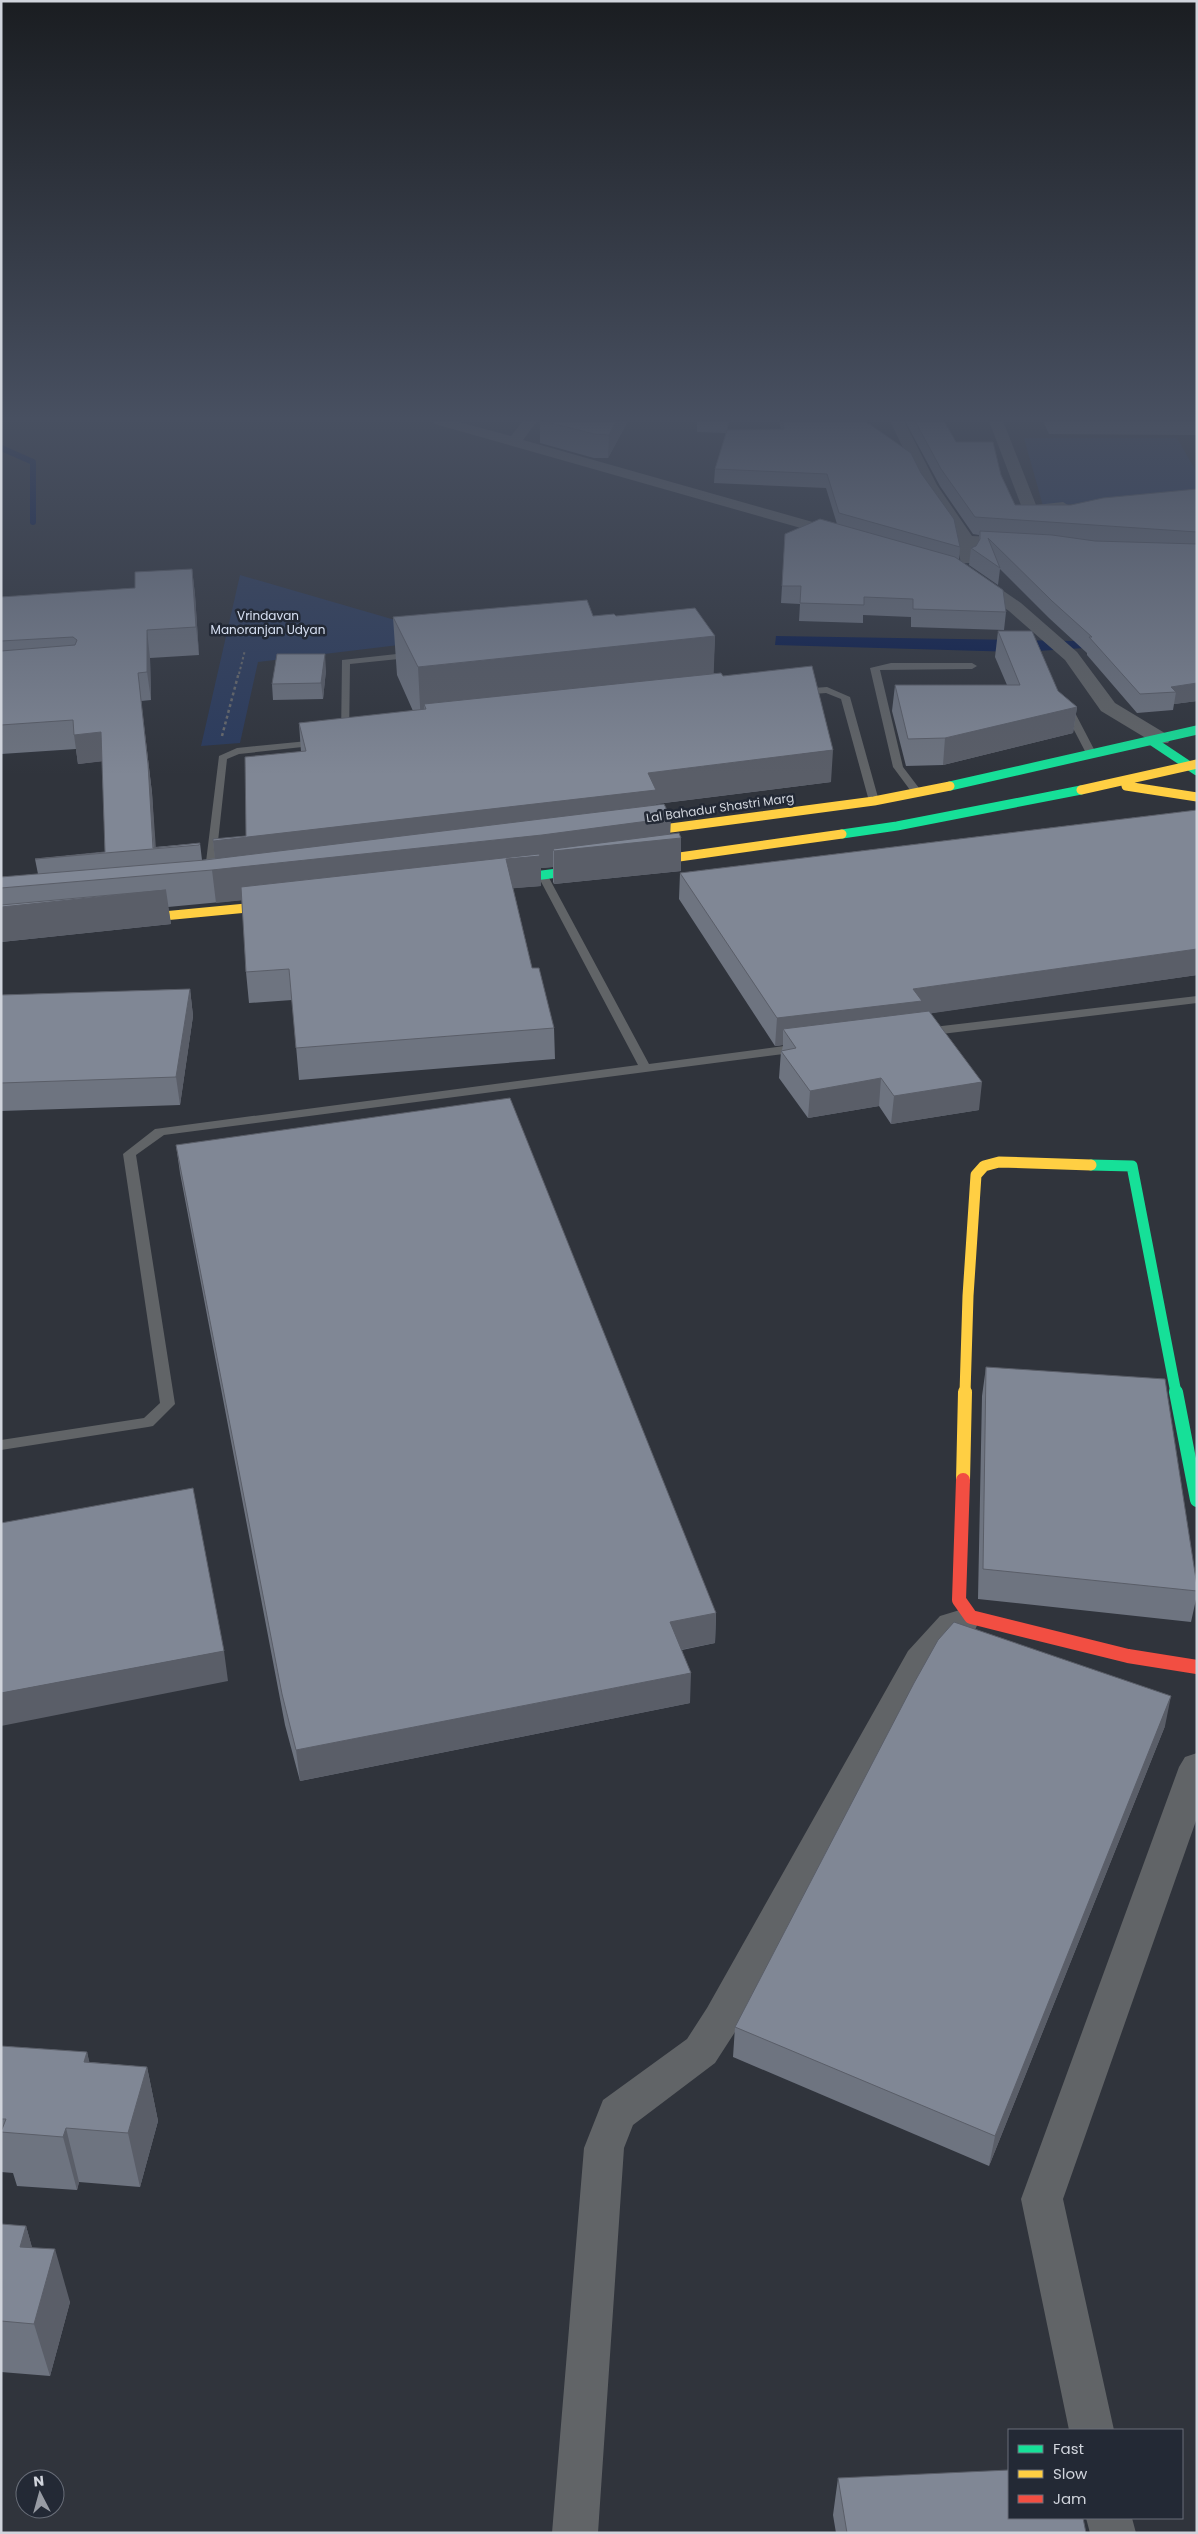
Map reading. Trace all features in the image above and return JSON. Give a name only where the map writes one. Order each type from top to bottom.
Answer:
[{"type":"main road","name":"Lal Bahadur Shastri Marg","points":[[616,835],[874,801],[1092,755],[1197,730]]},
{"type":"main road","points":[[1162,739],[1189,745]]},
{"type":"main road","points":[[1162,739],[1194,767]]},
{"type":"main road","points":[[631,864],[897,826],[1194,767]]},
{"type":"main road","points":[[1107,784],[1197,797]]},
{"type":"main road","points":[[493,881],[602,868]]},
{"type":"main road","points":[[118,920],[285,904]]},
{"type":"main road","points":[[1197,1500],[1132,1166],[999,1162],[984,1166],[976,1175],[968,1287],[959,1600],[971,1617],[1128,1656],[1197,1667]]},
{"type":"street","points":[[1037,544],[967,541],[969,555],[956,568],[1015,607],[1071,656],[1108,707],[1162,739]]},
{"type":"street","points":[[575,2533],[604,2148],[616,2113],[701,2051],[721,2020],[920,1660],[952,1625],[971,1617]]},
{"type":"street","points":[[1091,2429],[1042,2199],[1197,1767]]},
{"type":"street","points":[[1109,2519],[1112,2533]]},
{"type":"lane","points":[[209,884],[222,758],[237,751],[339,741],[345,662],[423,654]]},
{"type":"lane","points":[[917,792],[898,767],[875,668],[891,666],[972,666]]},
{"type":"lane","points":[[789,693],[827,690],[845,697],[874,801]]},
{"type":"lane","points":[[1060,695],[1092,755]]},
{"type":"lane","points":[[543,876],[645,1067]]},
{"type":"lane","points":[[911,1034],[1197,999]]},
{"type":"lane","points":[[1,1445],[148,1422],[168,1404],[129,1154],[160,1132],[812,1046]]},
{"type":"path","points":[[222,758],[219,745],[245,650]]},
{"type":"green space","name":"Vrindavan Manoranjan Udyan","points":[[240,575],[457,638],[258,662],[240,743],[201,746]]},
{"type":"shaded area","points":[[776,636],[1076,641],[1101,647],[1021,652],[775,645]]},
{"type":"building","points":[[785,539],[892,539],[955,557],[1003,590],[1006,612],[913,609],[913,599],[864,597],[864,605],[800,603],[801,586],[782,586]]},
{"type":"building","points":[[932,539],[958,539],[960,547]]},
{"type":"building","points":[[980,539],[989,539],[1000,568],[971,548],[976,546]]},
{"type":"building","points":[[989,539],[1082,539],[1197,544],[1197,683],[1171,687],[1176,692],[1140,694],[1089,637],[1092,637]]},
{"type":"building","points":[[192,569],[196,627],[147,630],[147,672],[138,673],[148,764],[153,848],[200,843],[199,845],[35,859],[105,852],[101,732],[74,735],[73,720],[1,725],[1,651],[75,645],[77,640],[73,637],[1,641],[1,597],[135,588],[135,572]]},
{"type":"building","points":[[587,600],[593,616],[614,614],[616,616],[695,608],[715,636],[418,667],[393,617]]},
{"type":"building","points":[[998,631],[1032,631],[1058,691],[1077,707],[945,738],[908,739],[895,685],[1020,685]]},
{"type":"building","points":[[277,654],[325,654],[321,683],[272,684]]},
{"type":"building","points":[[812,666],[833,750],[648,773],[656,790],[213,841],[213,839],[246,836],[245,757],[306,751],[299,723],[426,709],[424,704],[721,673],[723,676]]},
{"type":"building","points":[[664,804],[671,818],[542,835],[212,870],[1,888],[1,877],[205,860]]},
{"type":"building","points":[[1197,810],[1197,949],[913,989],[922,1001],[777,1018],[680,873]]},
{"type":"building","points":[[679,833],[681,838],[554,851],[553,849]]},
{"type":"building","points":[[539,854],[540,856],[506,859],[532,968],[539,968],[554,1028],[296,1048],[289,969],[246,972],[241,887]]},
{"type":"building","points":[[166,890],[1,907],[1,905]]},
{"type":"building","points":[[190,989],[176,1077],[1,1083],[1,995]]},
{"type":"building","points":[[929,1011],[982,1082],[894,1096],[881,1078],[810,1091],[781,1051],[796,1048],[783,1029]]},
{"type":"building","points":[[510,1098],[716,1613],[670,1622],[691,1673],[296,1750],[282,1694],[176,1145]]},
{"type":"building","points":[[986,1367],[1165,1379],[1197,1591],[983,1569]]},
{"type":"building","points":[[193,1488],[224,1651],[1,1693],[1,1523]]},
{"type":"building","points":[[954,1622],[1171,1696],[995,2136],[735,2027],[914,1683],[938,1640]]},
{"type":"building","points":[[1,2046],[87,2052],[84,2062],[147,2067],[128,2133],[66,2128],[63,2137],[1,2132],[6,2119],[1,2119]]},
{"type":"building","points":[[1,2224],[26,2226],[20,2247],[55,2249],[34,2324],[1,2321]]},
{"type":"building","points":[[1008,2470],[1008,2519],[1083,2519],[1086,2533],[847,2533],[838,2478]]},
{"type":"traffic: fast","points":[[950,786],[1050,765],[1197,730]]},
{"type":"traffic: fast","points":[[1152,741],[1197,771]]},
{"type":"traffic: fast","points":[[842,834],[897,826],[1081,790]]},
{"type":"traffic: fast","points":[[503,880],[589,869]]},
{"type":"traffic: fast","points":[[1091,1165],[1132,1166],[1197,1500]]},
{"type":"traffic: slow","points":[[1081,790],[1197,764]]},
{"type":"traffic: slow","points":[[633,833],[874,801],[950,786]]},
{"type":"traffic: slow","points":[[1126,786],[1197,797]]},
{"type":"traffic: slow","points":[[644,862],[842,834]]},
{"type":"traffic: slow","points":[[132,919],[278,905]]},
{"type":"traffic: slow","points":[[963,1480],[968,1296],[976,1175],[984,1166],[999,1162],[1091,1165]]},
{"type":"traffic: jam","points":[[963,1480],[959,1600],[971,1617],[1128,1656],[1197,1667]]}]
